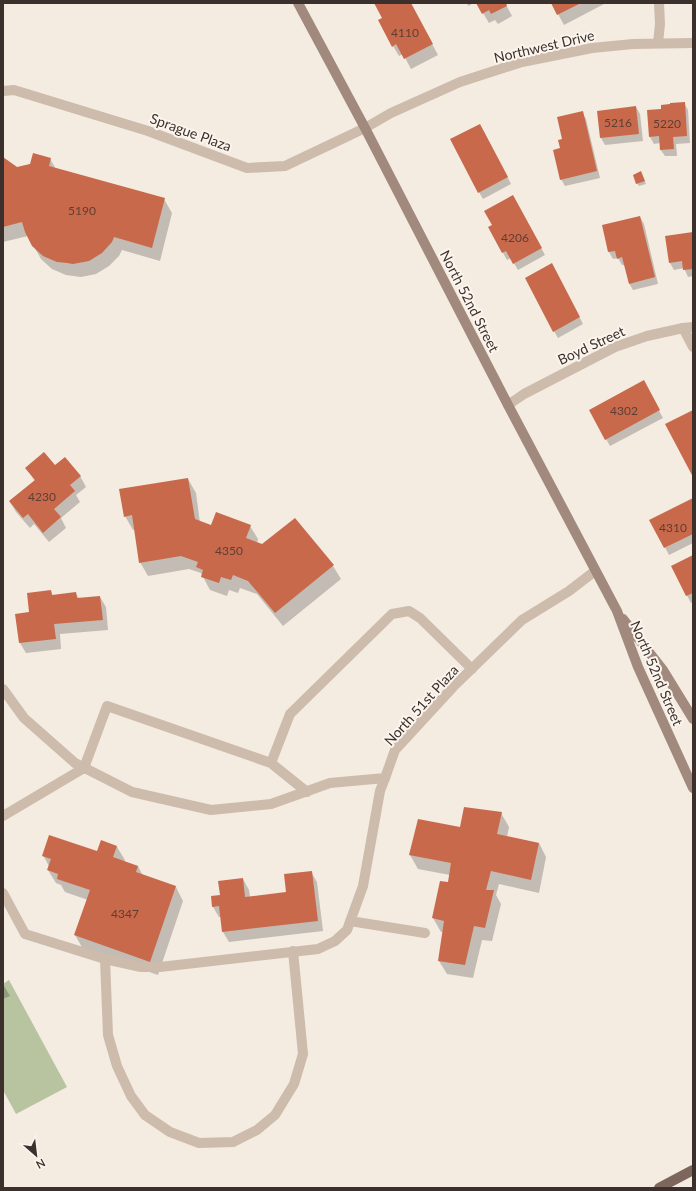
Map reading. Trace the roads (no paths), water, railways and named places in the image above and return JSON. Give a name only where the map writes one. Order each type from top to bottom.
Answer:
[{"type":"main road","name":"North 52nd Street","points":[[298,3],[365,128],[616,611],[638,667],[693,788]]},
{"type":"main road","name":"North 52nd Street","points":[[616,611],[663,670],[693,720]]},
{"type":"main road","points":[[660,1188],[693,1170]]},
{"type":"street","points":[[658,43],[660,24],[659,3]]},
{"type":"street","name":"Northwest Drive","points":[[365,128],[391,113],[460,82],[522,62],[592,48],[633,44],[693,43]]},
{"type":"street","name":"Sprague Plaza","points":[[3,91],[14,90],[148,131],[247,168],[285,166],[365,128]]},
{"type":"street","points":[[688,327],[693,347]]},
{"type":"street","name":"Boyd Street","points":[[508,405],[524,394],[615,347],[647,336],[688,327]]},
{"type":"street","name":"North 51st Plaza","points":[[3,893],[25,934],[105,960],[141,967],[160,967],[318,948],[335,941],[347,930],[363,886],[380,791],[395,750],[453,688],[522,620],[569,591],[595,571]]},
{"type":"street","points":[[271,763],[290,714],[392,614],[409,611],[420,618],[472,669]]},
{"type":"street","points":[[3,689],[24,718],[76,763],[132,792],[211,810],[271,804],[330,783],[385,778]]},
{"type":"street","points":[[3,816],[84,768],[106,706],[271,763],[306,792]]},
{"type":"street","points":[[350,921],[426,933]]},
{"type":"street","points":[[105,960],[108,1035],[117,1066],[131,1096],[146,1115],[170,1132],[199,1143],[233,1142],[257,1130],[275,1115],[294,1084],[303,1054],[293,951]]}]
